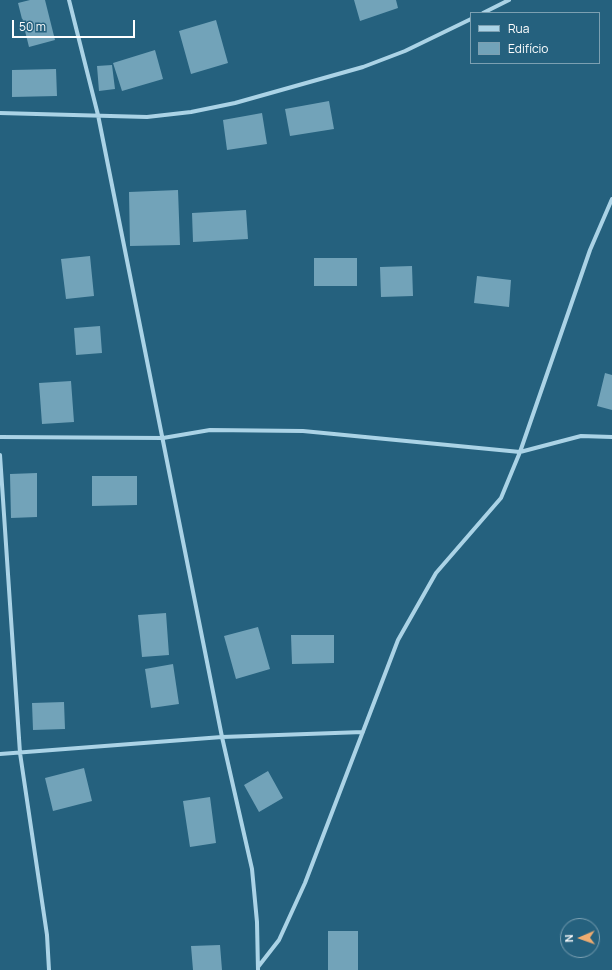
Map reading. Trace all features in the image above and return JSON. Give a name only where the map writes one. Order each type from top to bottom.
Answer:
[{"type":"street","points":[[69,0],[98,115],[222,737],[252,869],[257,922],[258,969]]},
{"type":"street","points":[[485,12],[509,0]]},
{"type":"street","points":[[0,113],[147,117],[191,112],[234,103],[364,67],[406,51],[470,19]]},
{"type":"street","points":[[258,969],[279,940],[305,883],[398,640],[436,573],[501,498],[520,452],[590,250],[612,199]]},
{"type":"street","points":[[0,437],[163,438],[210,430],[304,431],[520,452],[581,436],[612,437]]},
{"type":"street","points":[[0,455],[20,753],[47,935],[49,970]]},
{"type":"street","points":[[0,754],[222,737],[363,732]]},
{"type":"building","points":[[30,0],[45,0],[55,40],[29,47],[18,3]]},
{"type":"building","points":[[354,0],[396,0],[398,8],[360,21]]},
{"type":"building","points":[[216,20],[228,63],[191,74],[179,31]]},
{"type":"building","points":[[155,50],[163,79],[122,91],[113,63]]},
{"type":"building","points":[[112,65],[115,89],[99,91],[97,66]]},
{"type":"building","points":[[56,69],[57,96],[12,97],[12,70]]},
{"type":"building","points":[[329,101],[334,129],[290,136],[285,109]]},
{"type":"building","points":[[262,113],[267,144],[227,150],[223,120]]},
{"type":"building","points":[[178,190],[180,245],[130,246],[129,192]]},
{"type":"building","points":[[246,210],[248,239],[193,242],[192,213]]},
{"type":"building","points":[[90,256],[94,296],[66,299],[61,259]]},
{"type":"building","points":[[314,258],[357,258],[357,286],[314,286]]},
{"type":"building","points":[[412,266],[413,296],[381,297],[380,267]]},
{"type":"building","points":[[477,276],[511,280],[509,307],[474,303]]},
{"type":"building","points":[[100,326],[102,353],[76,355],[74,328]]},
{"type":"building","points":[[605,373],[612,375],[612,410],[597,406]]},
{"type":"building","points":[[71,381],[74,422],[42,424],[39,383]]},
{"type":"building","points":[[37,473],[37,517],[11,518],[10,474]]},
{"type":"building","points":[[92,476],[137,476],[137,505],[92,506]]},
{"type":"building","points":[[166,613],[169,655],[142,657],[138,615]]},
{"type":"building","points":[[258,627],[270,669],[236,679],[224,636]]},
{"type":"building","points":[[291,635],[334,635],[334,663],[292,664]]},
{"type":"building","points":[[173,664],[179,704],[151,708],[145,669]]},
{"type":"building","points":[[64,702],[65,729],[33,730],[32,703]]},
{"type":"building","points":[[84,768],[92,801],[53,811],[45,778]]},
{"type":"building","points":[[268,771],[283,798],[259,812],[244,785]]},
{"type":"building","points":[[210,797],[216,843],[190,847],[183,801]]},
{"type":"building","points":[[328,931],[358,931],[358,970],[328,970]]},
{"type":"building","points":[[220,945],[222,970],[193,970],[191,946]]}]
